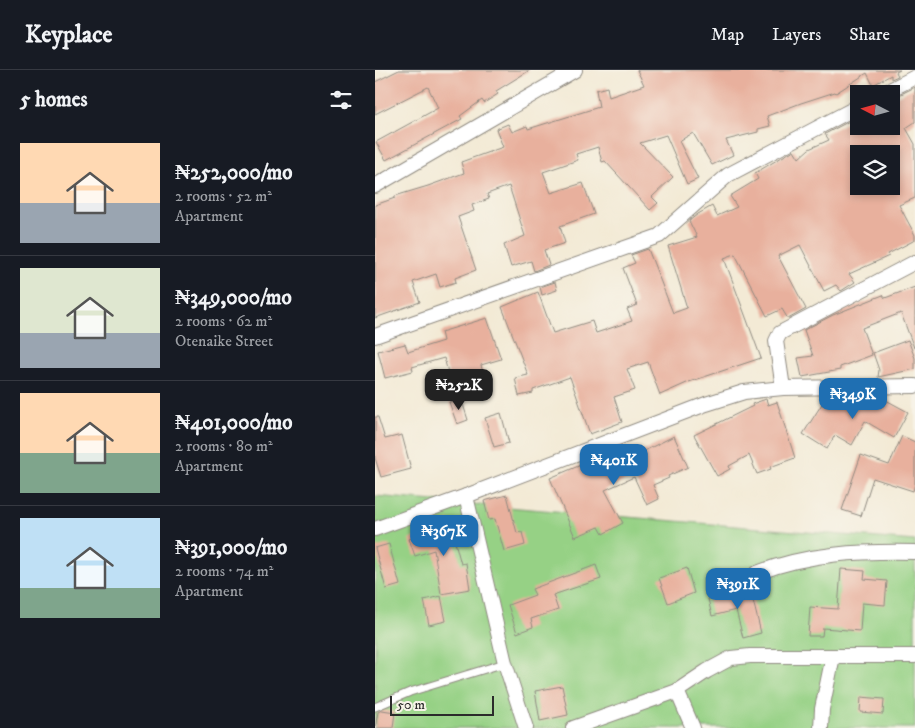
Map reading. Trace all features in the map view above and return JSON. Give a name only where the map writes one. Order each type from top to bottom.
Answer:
[{"type":"street","points":[[375,186],[575,70]]},
{"type":"street","points":[[900,85],[915,77]]},
{"type":"street","points":[[375,336],[659,236],[728,175],[850,111]]},
{"type":"street","points":[[783,388],[776,342],[780,333],[915,262]]},
{"type":"street","points":[[375,529],[705,404],[744,392],[783,388],[915,386]]},
{"type":"street","points":[[466,496],[505,663],[526,728]]},
{"type":"street","points":[[757,573],[777,565],[811,557],[870,551],[915,552]]},
{"type":"street","points":[[573,728],[677,691],[731,658],[750,656],[915,656]]},
{"type":"street","points":[[821,728],[822,709],[833,656]]},
{"type":"street","points":[[677,691],[693,728]]},
{"type":"lane","points":[[375,707],[410,692],[505,663]]},
{"type":"green space","points":[[375,496],[915,541],[915,728],[375,728]]},
{"type":"building","points":[[399,70],[530,70],[496,91],[498,94],[484,103],[482,100],[460,116],[462,119],[386,160],[376,142],[438,108],[428,87],[375,114],[375,82]]},
{"type":"building","points":[[637,70],[900,70],[896,72],[898,76],[891,79],[891,75],[873,85],[867,73],[836,93],[801,103],[767,116],[770,126],[758,129],[758,132],[726,140],[733,155],[712,165],[693,133],[679,141],[698,179],[687,184],[666,135],[640,143],[673,177],[652,197],[658,203],[650,210],[605,161],[602,162],[598,147],[576,154],[578,160],[543,172],[551,193],[583,183],[594,214],[560,226],[565,243],[544,250],[549,265],[534,271],[531,261],[511,267],[504,245],[525,236],[509,186],[487,194],[489,199],[472,205],[474,211],[458,217],[476,270],[455,278],[456,282],[440,287],[436,274],[413,282],[420,302],[375,318],[375,205],[395,198],[395,196],[464,173],[461,162],[503,147],[496,129],[508,124],[512,132],[527,126],[528,129],[599,107],[596,90],[607,87],[609,97],[644,85]]},
{"type":"building","points":[[915,87],[915,122],[906,128],[915,144],[915,198],[899,205],[915,235],[915,240],[888,254],[889,256],[849,274],[855,282],[841,291],[836,285],[824,291],[800,245],[778,256],[806,309],[788,319],[782,309],[767,316],[735,254],[724,258],[761,358],[689,382],[660,395],[648,362],[627,369],[635,390],[614,397],[622,422],[590,434],[570,377],[533,390],[533,393],[519,396],[515,378],[528,375],[502,307],[538,292],[553,333],[592,321],[596,333],[632,321],[627,309],[637,305],[623,268],[635,263],[631,255],[648,249],[673,313],[687,308],[668,246],[697,237],[689,221],[712,206],[717,216],[737,207],[730,196],[758,179],[755,173],[794,150],[799,158],[809,149],[829,140],[825,134],[850,121],[850,135],[900,135],[900,94]]},
{"type":"building","points":[[555,282],[557,290],[542,295],[540,287]]},
{"type":"building","points":[[915,287],[915,348],[901,313],[862,328],[872,355],[840,367],[840,370],[802,377],[798,358],[813,356],[804,330],[833,315],[883,295],[885,298]]},
{"type":"building","points":[[487,318],[501,359],[481,365],[486,385],[454,394],[444,358],[412,367],[413,371],[385,378],[378,351],[405,344],[408,352],[443,341],[441,332]]},
{"type":"building","points":[[908,340],[915,358],[915,369],[878,377],[879,370],[873,353]]},
{"type":"building","points":[[866,395],[881,404],[884,399],[908,412],[894,438],[865,421],[852,445],[835,435],[827,449],[803,434],[827,396],[836,396],[855,408],[862,396]]},
{"type":"building","points":[[461,398],[468,420],[457,424],[449,402]]},
{"type":"building","points":[[766,399],[768,405],[777,402],[795,458],[757,474],[749,455],[729,466],[730,469],[717,476],[694,435],[753,406],[752,404]]},
{"type":"building","points":[[501,413],[509,443],[494,447],[485,418]]},
{"type":"building","points":[[375,417],[378,417],[385,439],[402,435],[411,469],[381,477],[375,458]]},
{"type":"building","points":[[674,436],[688,467],[653,485],[659,499],[647,505],[634,477],[605,490],[623,523],[603,534],[599,527],[575,537],[550,478],[588,462],[594,474],[626,460],[623,454],[635,448],[638,454]]},
{"type":"building","points":[[902,436],[915,442],[915,484],[913,491],[873,478],[861,516],[842,510],[861,455],[889,465]]},
{"type":"building","points":[[507,495],[517,533],[522,532],[525,545],[504,551],[495,519],[489,520],[484,501]]},
{"type":"building","points":[[449,520],[461,564],[466,563],[470,589],[441,594],[434,550],[415,556],[409,539],[431,532],[429,526]]},
{"type":"building","points":[[389,544],[400,585],[386,589],[375,548]]},
{"type":"building","points":[[596,565],[601,579],[553,595],[558,610],[531,619],[533,627],[517,633],[508,605],[535,595],[532,589]]},
{"type":"building","points":[[687,568],[694,593],[668,603],[659,578]]},
{"type":"building","points":[[841,569],[865,571],[864,579],[887,581],[885,605],[862,603],[860,631],[823,628],[822,636],[808,636],[810,607],[838,609]]},
{"type":"building","points":[[750,588],[761,633],[743,638],[736,610],[712,616],[708,599]]},
{"type":"building","points":[[441,596],[446,621],[429,625],[424,600]]},
{"type":"building","points":[[562,686],[568,715],[540,721],[535,691]]},
{"type":"building","points":[[861,697],[884,699],[883,714],[860,712]]},
{"type":"building","points":[[382,710],[395,712],[393,728],[375,728],[378,712]]}]
